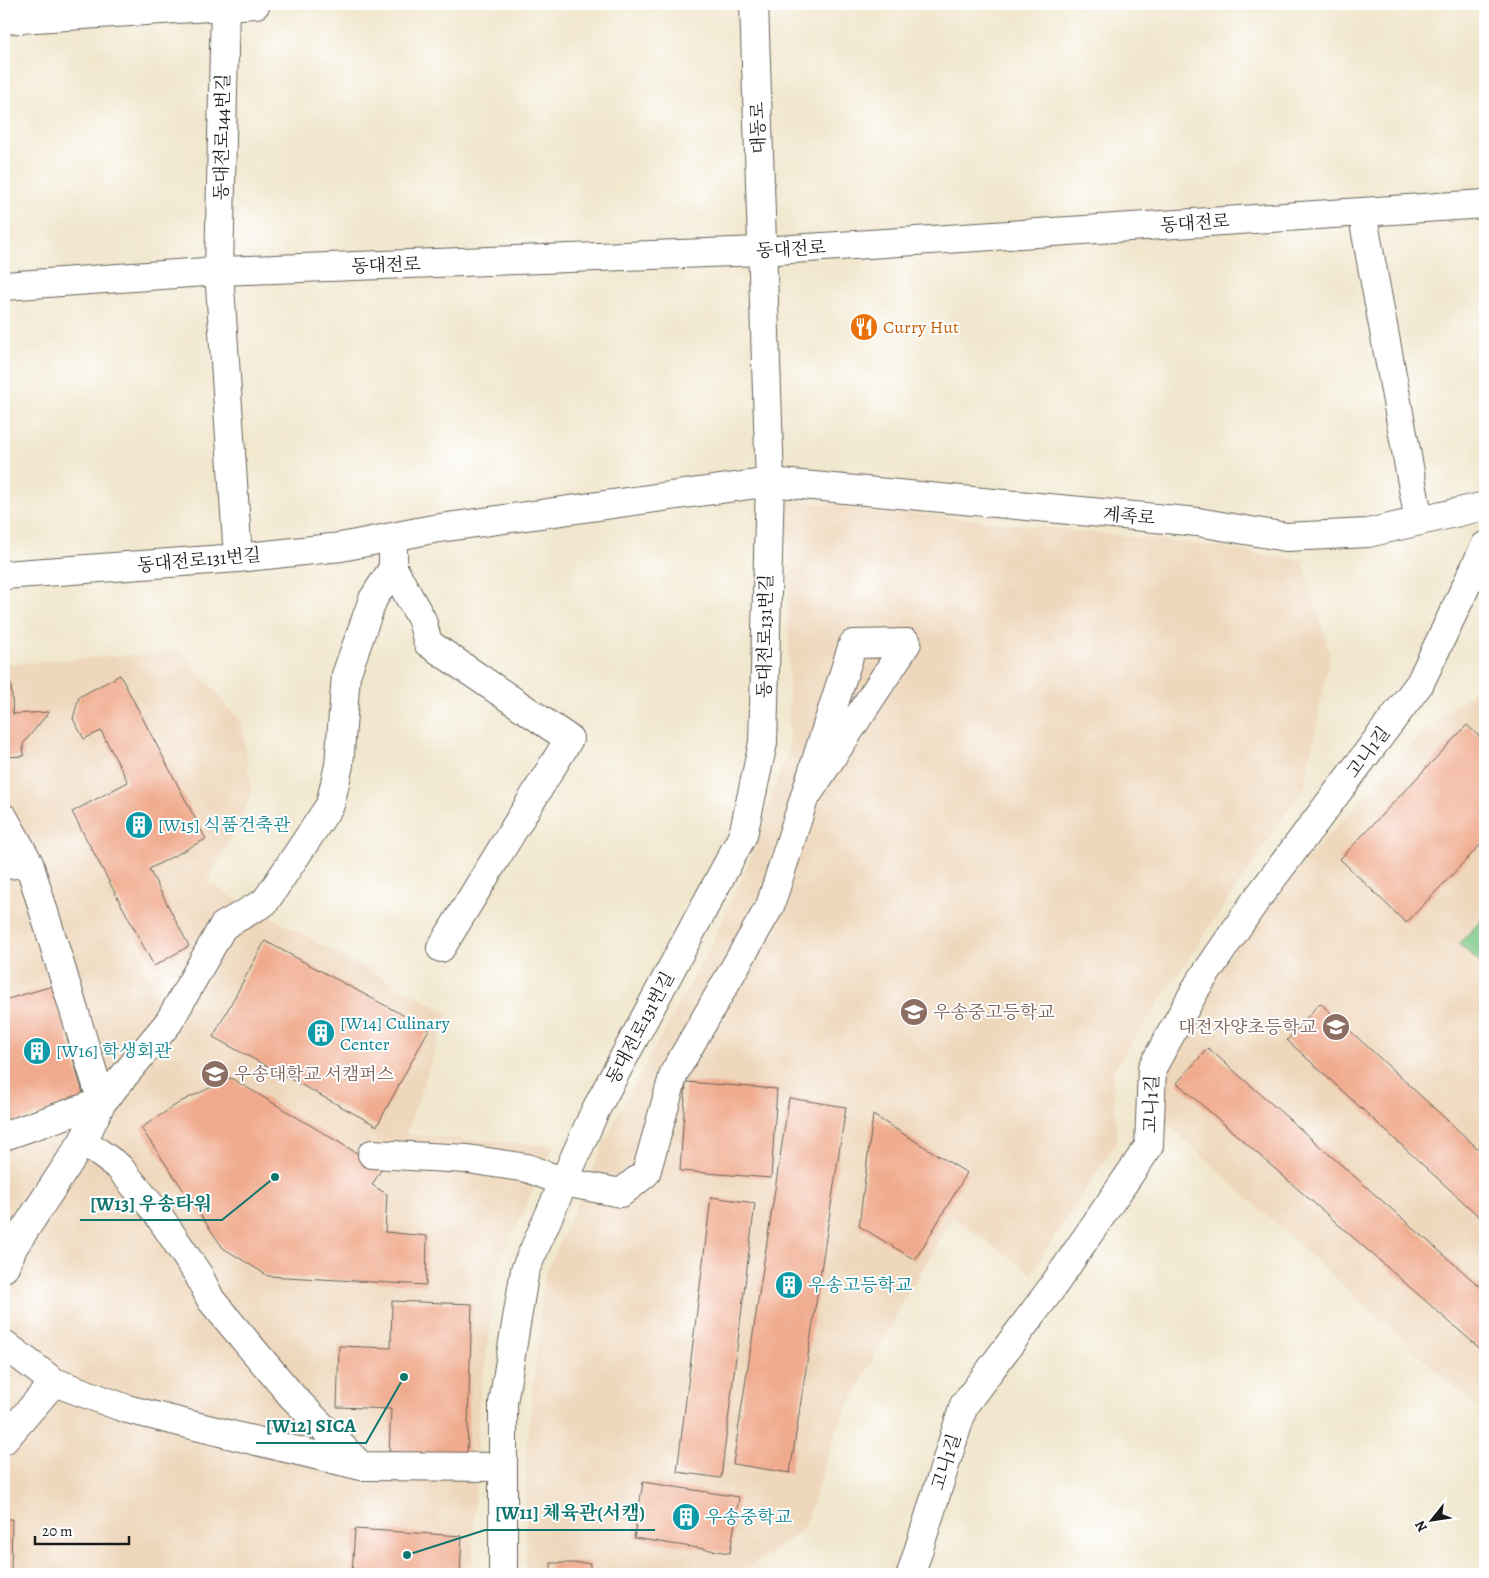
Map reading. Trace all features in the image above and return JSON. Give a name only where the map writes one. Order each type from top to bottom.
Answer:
[{"type":"street","points":[[4,20],[256,4]]},
{"type":"street","name":"대동로","points":[[754,4],[762,251]]},
{"type":"street","name":"동대전로144번길","points":[[219,271],[226,5]]},
{"type":"street","name":"동대전로","points":[[4,286],[219,271],[762,251],[1485,204]]},
{"type":"street","points":[[1362,212],[1419,521]]},
{"type":"street","name":"동대전로131번길","points":[[503,1574],[503,1403],[525,1270],[596,1111],[743,835],[764,743],[770,482],[762,251]]},
{"type":"street","points":[[219,271],[238,558]]},
{"type":"street","name":"동대전로131번길","points":[[4,575],[238,558],[340,547],[434,529],[770,482]]},
{"type":"street","name":"계족로","points":[[770,482],[1198,522],[1286,537],[1368,532],[1485,506]]},
{"type":"street","points":[[4,1268],[14,1246],[83,1141],[102,1102],[169,1022],[223,926],[265,902],[330,805],[339,765],[346,675],[373,599],[393,568],[394,537]]},
{"type":"street","name":"고니1길","points":[[911,1574],[964,1405],[1051,1289],[1149,1146],[1152,1068],[1193,994],[1256,900],[1420,683],[1485,546]]},
{"type":"street","points":[[393,568],[422,620],[428,643],[569,739],[440,948]]},
{"type":"street","points":[[372,1154],[468,1159],[527,1168],[564,1182],[621,1193],[646,1173],[674,1073],[770,906],[853,644],[907,643],[805,798]]},
{"type":"street","points":[[4,818],[16,864],[102,1102]]},
{"type":"street","points":[[4,1136],[102,1102]]},
{"type":"street","points":[[83,1141],[119,1167],[157,1214],[198,1274],[211,1300],[292,1396],[361,1466]]},
{"type":"street","points":[[4,1344],[54,1382],[127,1409],[361,1466],[503,1467]]},
{"type":"street","points":[[4,1440],[54,1382]]},
{"type":"shaded area","name":"우송중고등학교","points":[[788,500],[1207,545],[1303,561],[1330,656],[1304,787],[1112,1072],[1117,1141],[1031,1273],[953,1217],[905,1299],[839,1424],[803,1530],[746,1569],[743,1574],[526,1574],[525,1465],[544,1277],[614,1122],[708,952],[755,849],[789,744]]},
{"type":"shaded area","name":"우송대학교 서캠퍼스","points":[[180,651],[242,723],[252,795],[207,883],[448,1013],[406,1134],[554,1146],[500,1259],[479,1403],[472,1574],[4,1574],[4,665]]},
{"type":"shaded area","name":"대전자양초등학교","points":[[1485,681],[1485,1415],[1166,1123],[1164,1067],[1209,986],[1265,903],[1434,723]]},
{"type":"green space","points":[[1485,916],[1485,967],[1459,944]]},
{"type":"building","name":"[W15] 식품건축관","points":[[120,675],[206,839],[149,869],[189,946],[154,966],[72,812],[128,782],[101,731],[84,739],[73,719],[79,697]]},
{"type":"building","points":[[11,684],[13,714],[49,712],[23,744],[24,756],[4,757],[4,685]]},
{"type":"building","points":[[1467,725],[1485,742],[1485,840],[1406,923],[1340,859]]},
{"type":"building","name":"[W14] Culinary Center","points":[[265,941],[429,1029],[377,1126],[213,1037]]},
{"type":"building","name":"[W16] 학생회관","points":[[53,986],[85,1101],[4,1124],[4,1000]]},
{"type":"building","points":[[1320,1003],[1485,1155],[1485,1222],[1287,1040]]},
{"type":"building","points":[[1208,1048],[1485,1291],[1485,1353],[1177,1083]]},
{"type":"building","points":[[231,1078],[382,1168],[372,1185],[387,1194],[385,1232],[427,1236],[426,1285],[268,1276],[223,1248],[141,1128],[182,1101]]},
{"type":"building","points":[[686,1082],[777,1089],[771,1178],[680,1171]]},
{"type":"building","name":"우송고등학교","points":[[789,1098],[846,1107],[790,1473],[733,1464]]},
{"type":"building","points":[[873,1115],[967,1173],[915,1260],[859,1226]]},
{"type":"building","points":[[711,1197],[755,1203],[721,1478],[677,1472]]},
{"type":"building","points":[[392,1301],[472,1304],[467,1455],[389,1452],[391,1409],[337,1407],[339,1346],[391,1348]]},
{"type":"building","name":"우송중학교","points":[[643,1482],[739,1497],[730,1553],[634,1538]]},
{"type":"building","points":[[4,1519],[12,1519],[11,1574],[4,1574]]},
{"type":"building","points":[[355,1529],[462,1536],[460,1574],[352,1574]]},
{"type":"building","points":[[551,1563],[590,1563],[590,1574],[551,1574]]},
{"type":"place","name":"Curry Hut","points":[[864,327]]},
{"type":"place","name":"[W15] 식품건축관","points":[[139,825]]},
{"type":"place","name":"우송중고등학교","points":[[914,1012]]},
{"type":"place","name":"대전자양초등학교","points":[[1336,1027]]},
{"type":"place","name":"[W14] Culinary Center","points":[[321,1033]]},
{"type":"place","name":"[W16] 학생회관","points":[[37,1051]]},
{"type":"place","name":"우송대학교 서캠퍼스","points":[[215,1074]]},
{"type":"place","name":"[W13] 우송타워","points":[[275,1177]]},
{"type":"place","name":"우송고등학교","points":[[789,1285]]},
{"type":"place","name":"[W12] SICA","points":[[404,1377]]},
{"type":"place","name":"우송중학교","points":[[686,1517]]},
{"type":"place","name":"[W11] 체육관(서캠)","points":[[407,1555]]}]
